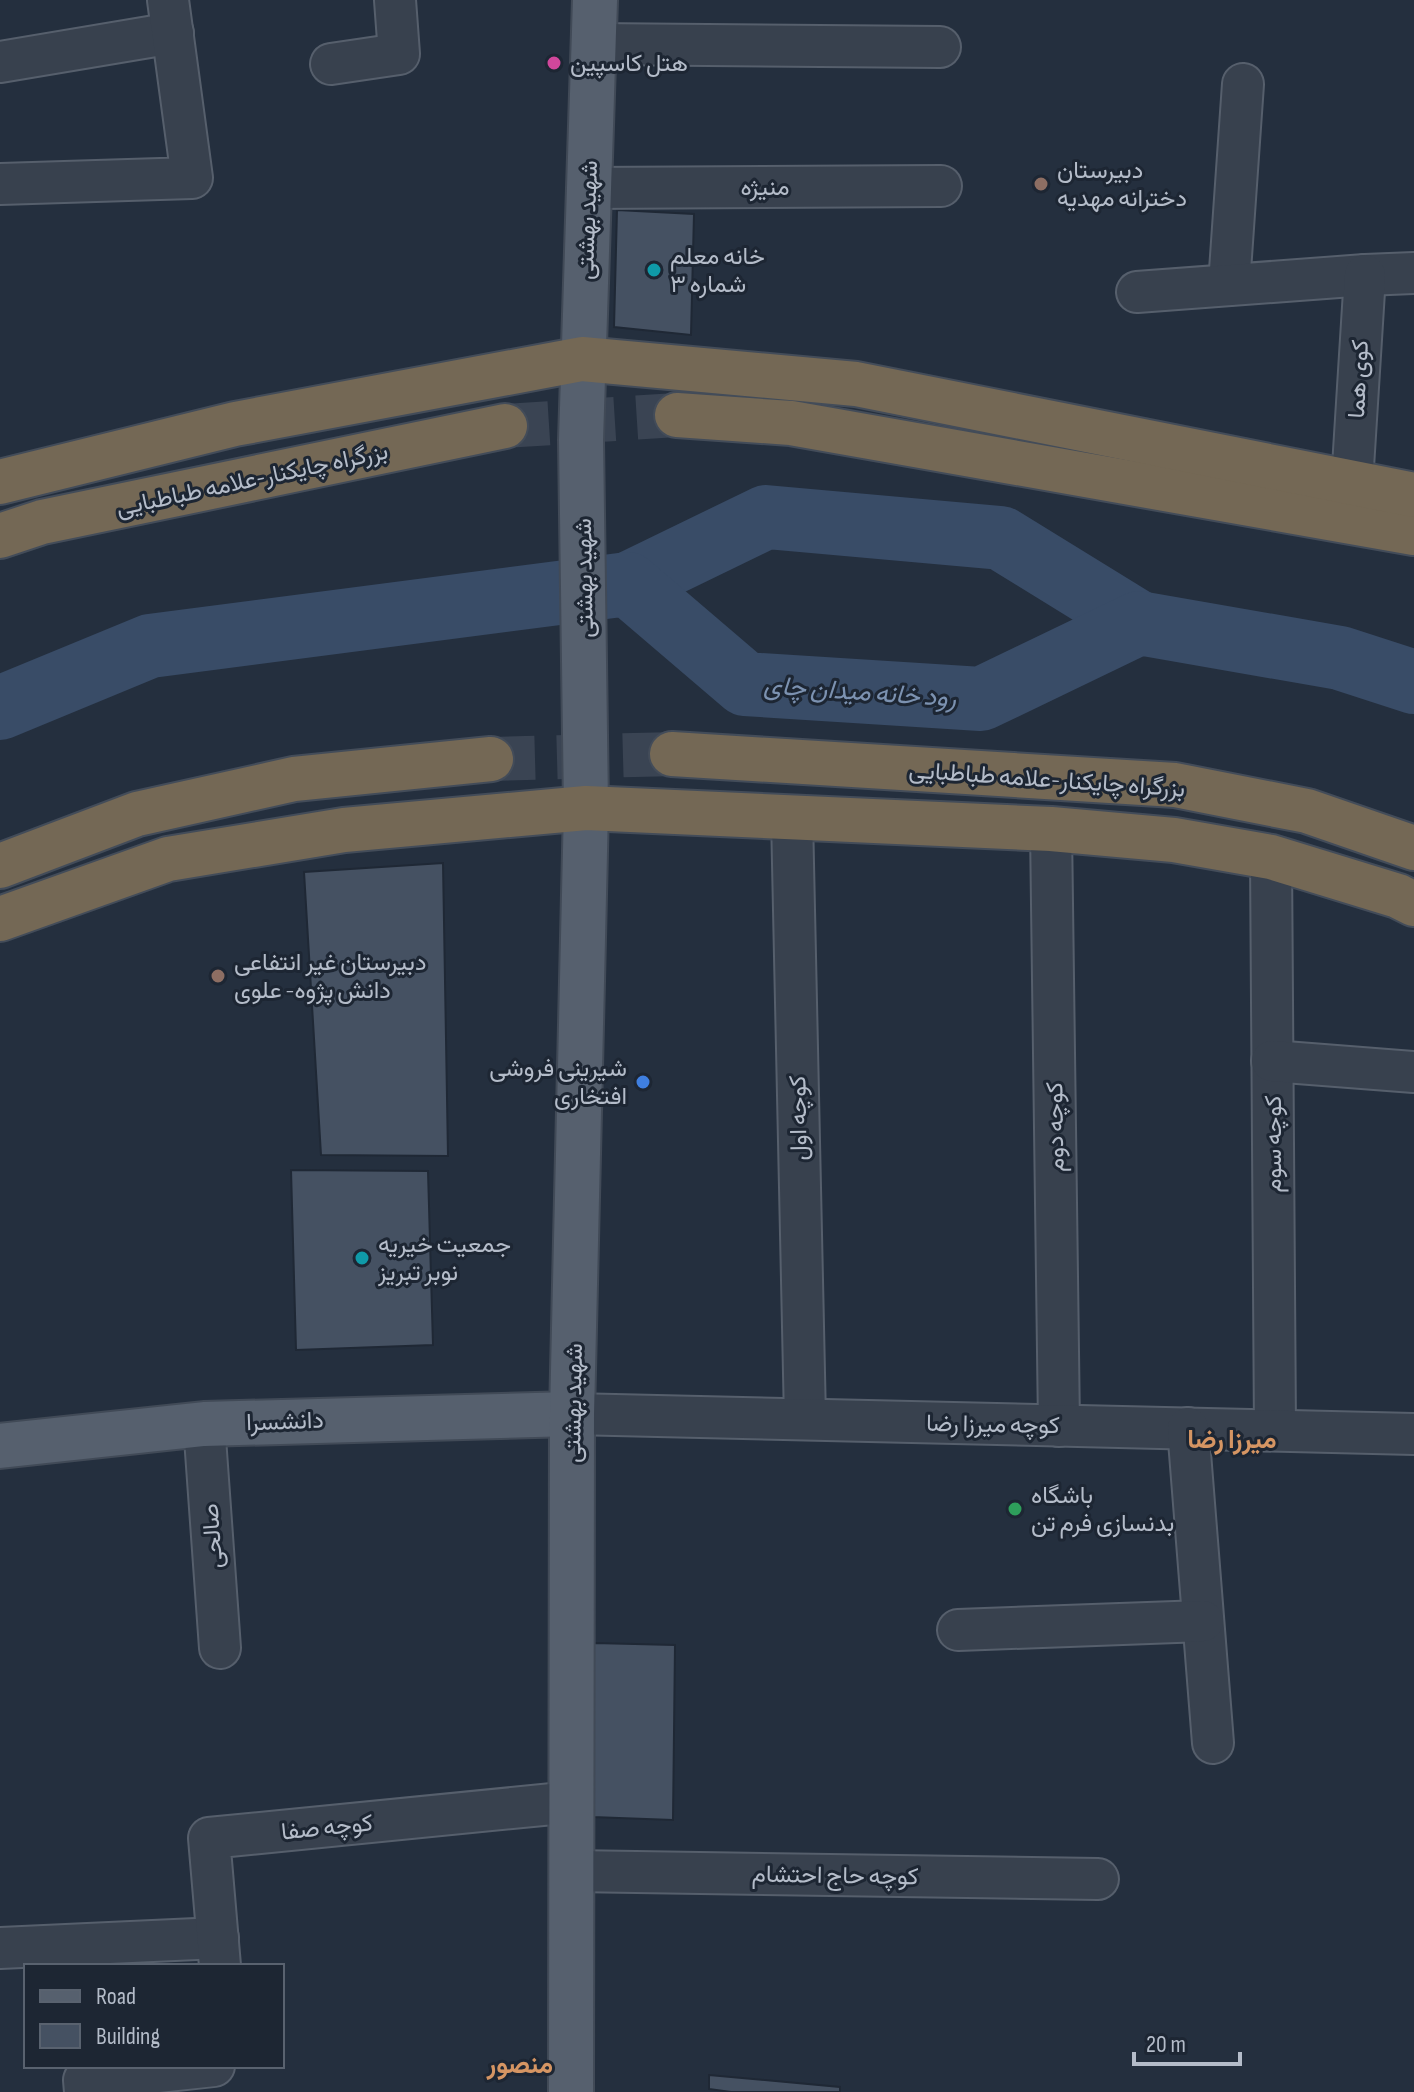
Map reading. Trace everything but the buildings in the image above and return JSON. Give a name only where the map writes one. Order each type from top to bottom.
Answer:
[{"type":"highway","points":[[0,482],[235,424],[582,359],[856,384],[1414,495]]},
{"type":"highway","points":[[677,415],[791,423],[1414,533]]},
{"type":"highway","name":"بزرگراه چایکنار-علامه طباطبایی","points":[[0,536],[42,522],[505,426]]},
{"type":"highway","name":"بزرگراه چایکنار-علامه طباطبایی","points":[[672,754],[1175,785],[1307,811],[1414,848]]},
{"type":"highway","points":[[0,866],[137,814],[280,782],[491,759]]},
{"type":"highway","points":[[0,919],[168,859],[344,830],[586,808],[1051,829],[1174,840],[1271,857],[1398,896],[1414,904]]},
{"type":"main road","name":"شهید بهشتى","points":[[581,440],[595,0]]},
{"type":"main road","name":"شهید بهشتی","points":[[581,440],[586,715]]},
{"type":"main road","name":"شهید بهشتى","points":[[571,2092],[572,1414],[586,715]]},
{"type":"main road","name":"دانشسرا","points":[[0,1446],[204,1424],[572,1414]]},
{"type":"street","points":[[331,64],[399,54],[395,0]]},
{"type":"street","points":[[0,62],[170,16],[192,178],[0,184]]},
{"type":"street","points":[[594,44],[940,47]]},
{"type":"street","points":[[1229,285],[1243,84]]},
{"type":"street","name":"منیژه","points":[[588,188],[941,186]]},
{"type":"street","points":[[1137,292],[1414,273]]},
{"type":"street","name":"کوی هما","points":[[1352,483],[1365,275]]},
{"type":"street","name":"کوچه اول","points":[[792,817],[805,1419]]},
{"type":"street","name":"کوچه دوم","points":[[1051,829],[1059,1426]]},
{"type":"street","name":"کوچه سوم","points":[[1271,857],[1275,1430]]},
{"type":"street","points":[[1272,1061],[1414,1072]]},
{"type":"street","name":"کوچه میرزا رضا","points":[[572,1414],[1414,1434]]},
{"type":"street","name":"صالحی","points":[[204,1424],[220,1648]]},
{"type":"street","points":[[1188,1428],[1213,1743]]},
{"type":"street","points":[[958,1630],[1203,1621]]},
{"type":"street","name":"کوچه صفا","points":[[219,1952],[209,1838],[573,1802]]},
{"type":"street","name":"کوچه حاج احتشام","points":[[572,1871],[1098,1879]]},
{"type":"street","points":[[0,1948],[219,1952]]},
{"type":"street","points":[[84,2086],[201,2068]]},
{"type":"waterway","points":[[628,584],[766,517],[1001,538],[1139,623]]},
{"type":"waterway","name":"رود خانه میدان چای","points":[[0,708],[150,646],[628,584],[745,684],[981,699],[1139,623],[1340,658],[1414,682]]},
{"type":"tunnel","points":[[505,426],[677,415]]},
{"type":"tunnel","points":[[491,759],[672,754]]},
{"type":"place","name":"هتل کاسپین","points":[[554,63]]},
{"type":"place","name":"دبیرستان دخترانه مهدیه","points":[[1041,184]]},
{"type":"place","name":"خانه معلم شماره ۳","points":[[654,270]]},
{"type":"place","name":"دبیرستان غیر انتفاعی دانش پژوه- علوی","points":[[218,976]]},
{"type":"place","name":"شیرینی فروشی افتخاری","points":[[643,1082]]},
{"type":"place","name":"جمعیت خیریه نوبر تبریز","points":[[362,1258]]},
{"type":"place","name":"باشگاه بدنسازی فرم تن","points":[[1015,1509]]},
{"type":"district","name":"میرزا رضا","points":[[1232,1439]]},
{"type":"district","name":"منصور","points":[[520,2064]]}]
